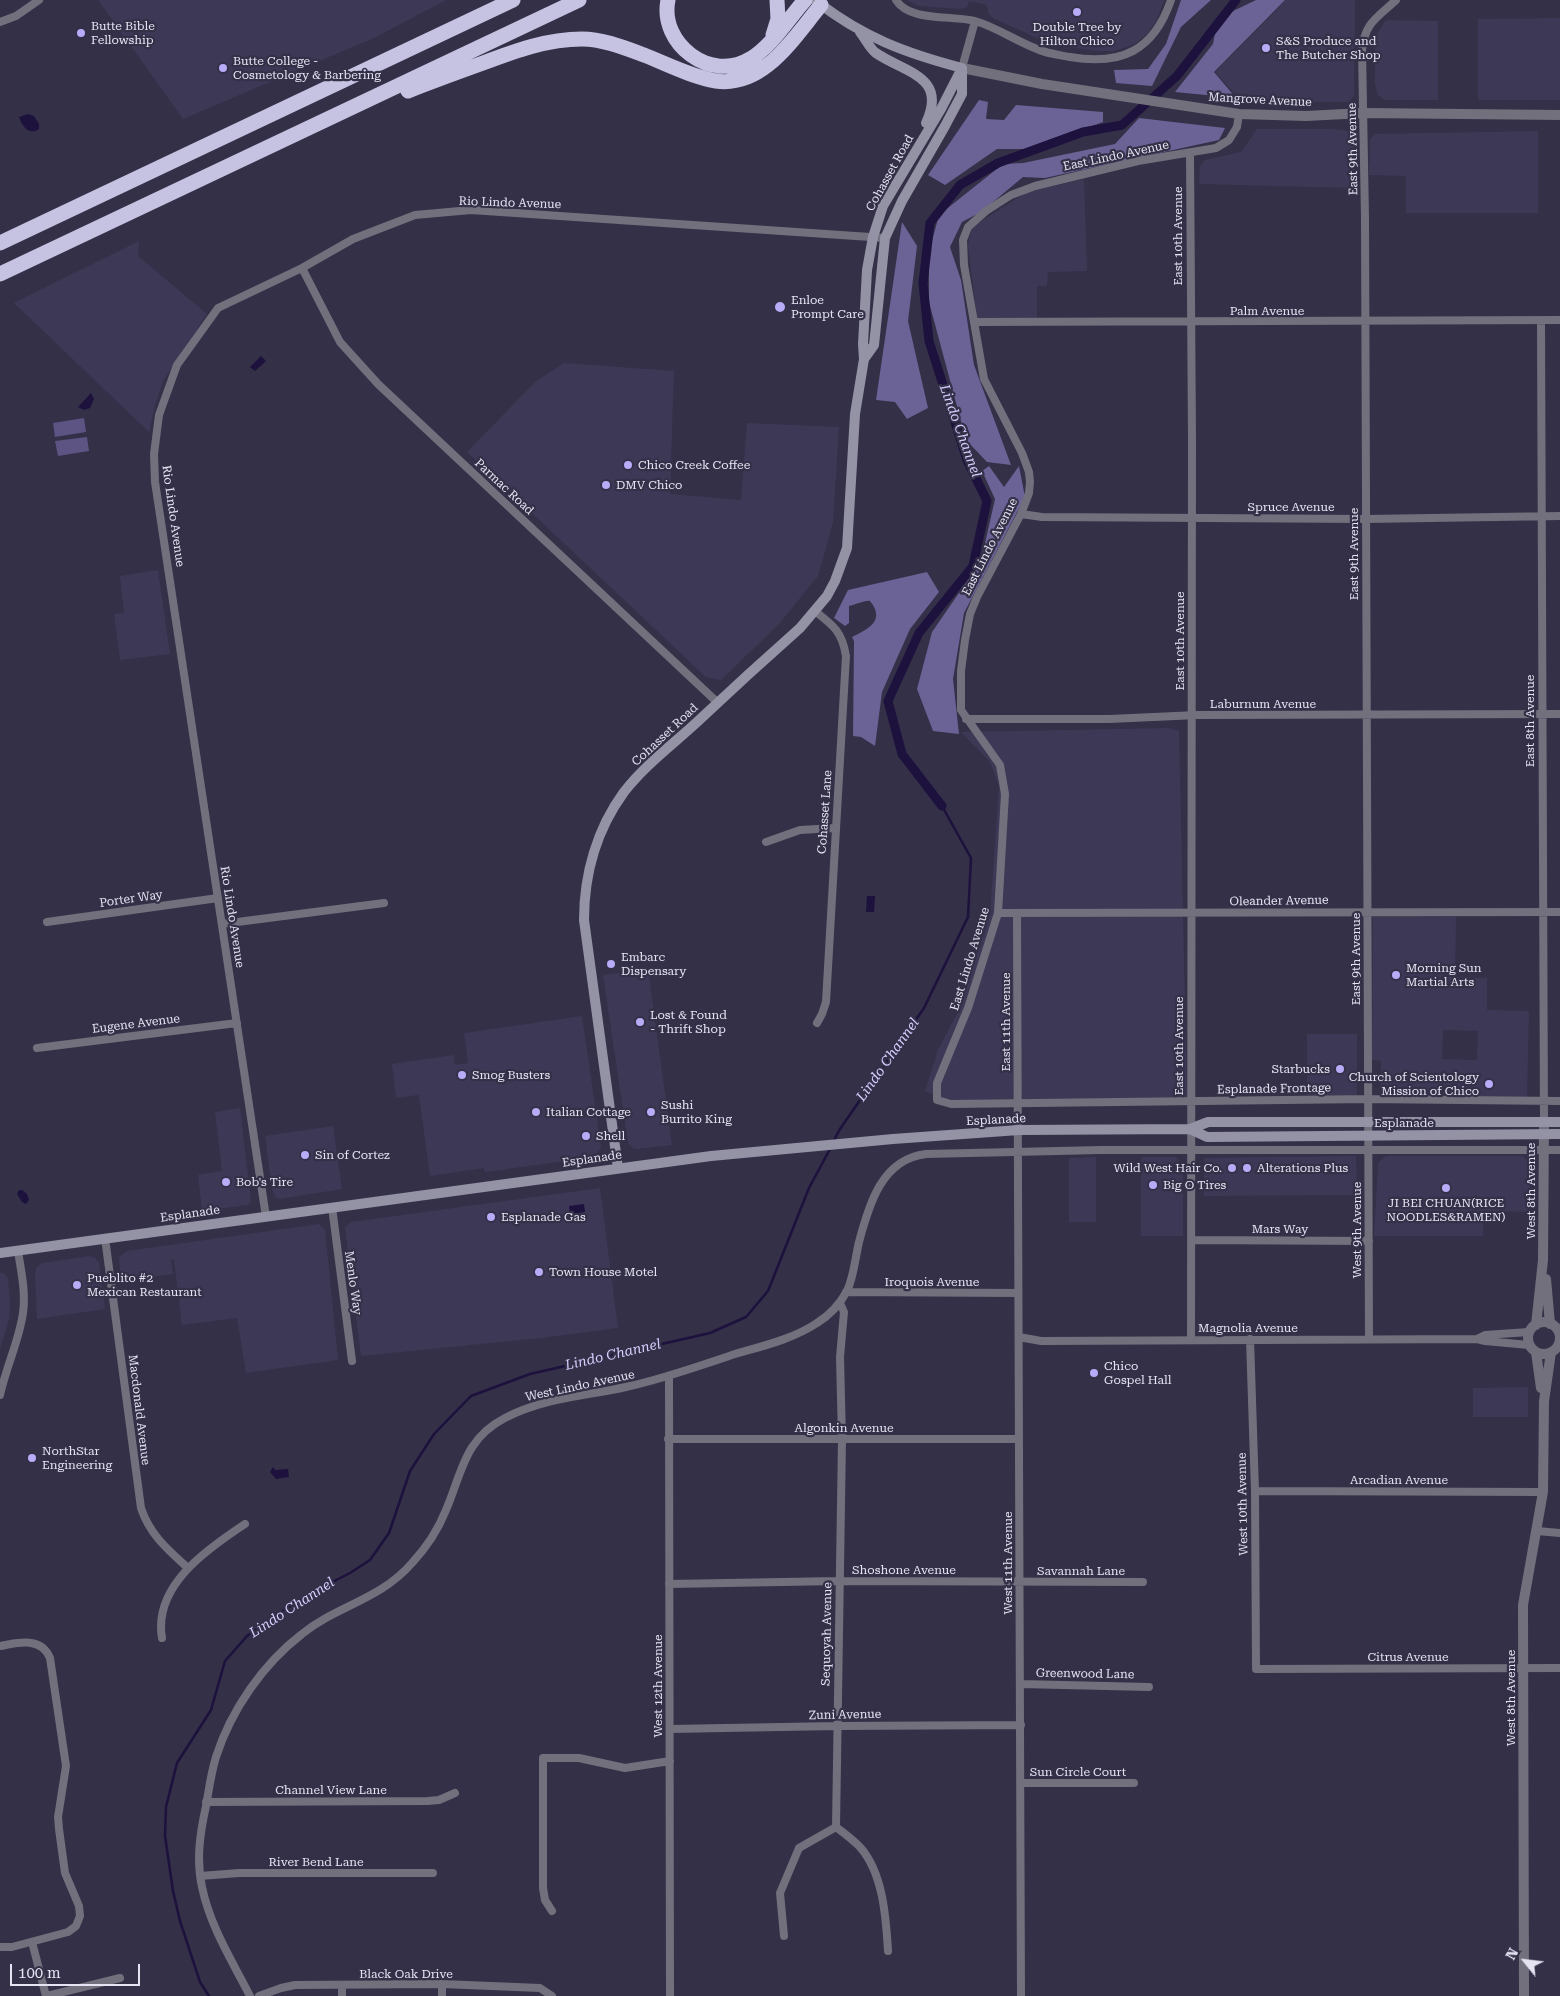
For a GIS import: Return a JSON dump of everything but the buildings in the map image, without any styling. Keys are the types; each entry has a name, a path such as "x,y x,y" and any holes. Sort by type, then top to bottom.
{"highway":[{"path":"0,243 513,0"},
{"path":"7,271 579,0"},
{"path":"668,0 667,13 672,32 680,46 691,56 707,64 724,67 740,64 751,59 772,38 804,0"},
{"path":"772,38 778,19 777,0"},
{"path":"380,94 396,95 546,42 583,39 605,42 628,49 715,81 732,82 751,76 768,66 785,49 818,2"}],"main road":[{"path":"818,2 860,31 914,55 962,68"},
{"path":"860,31 874,53 919,75 930,91 933,100 932,110 920,136 916,151"},
{"name":"Cohasset Road","path":"618,1168 584,920 584,903 589,868 601,832 625,791 641,773 816,612 835,581 847,548 855,414 864,359 863,344 867,270 873,237 883,206 962,68"},
{"name":"Cohasset Road","path":"864,359 874,345 886,238 902,201 962,94 962,68"},
{"name":"Esplanade","path":"0,1253 706,1156 893,1139 1019,1130 1190,1129 1208,1122 1560,1122"},
{"name":"Esplanade","path":"1190,1129 1207,1137 1560,1134"}],"street":[{"path":"0,22 16,16 39,0"},
{"path":"896,0 912,12 975,21 1048,53 1107,60 1130,53 1149,40 1163,21 1171,0"},
{"name":"East 9th Avenue","path":"1367,1121 1366,322 1362,50 1365,31 1375,17 1396,0"},
{"path":"962,68 975,21"},
{"name":"Mangrove Avenue","path":"962,68 1042,84 1239,114 1306,116 1364,113 1560,114"},
{"name":"East Lindo Avenue","path":"937,1083 968,1008 998,913 1005,794 1000,765 966,720 961,710 961,671 970,614 1021,514 1029,493 1029,472 1022,453 984,380 964,265 962,240 968,227 986,211 1011,195 1035,186 1138,161 1216,148 1229,140 1236,127 1239,114"},
{"name":"East 10th Avenue","path":"1190,152 1192,439 1190,1129"},
{"name":"Rio Lindo Avenue","path":"266,1217 158,501 154,463 155,433 159,415 177,365 218,308 302,268 353,239 416,215 466,211 886,238"},
{"name":"Parmac Road","path":"302,268 340,342 378,384 718,702"},
{"name":"Palm Avenue","path":"975,322 1092,321 1190,323 1560,320"},
{"name":"East 8th Avenue","path":"1541,321 1544,1122"},
{"name":"Spruce Avenue","path":"1021,514 1042,517 1366,519 1560,516"},
{"name":"Cohasset Lane","path":"816,612 840,634 846,656 826,1002 817,1023"},
{"name":"Laburnum Avenue","path":"966,720 1366,714 1560,714"},
{"path":"766,842 800,830 835,828"},
{"name":"Porter Way","path":"47,922 218,898"},
{"path":"222,924 384,903"},
{"name":"Oleander Avenue","path":"998,913 1560,912"},
{"name":"East 11th Avenue","path":"1017,913 1019,1130"},
{"name":"Eugene Avenue","path":"37,1048 237,1023"},
{"name":"Esplanade Frontage","path":"937,1083 937,1100 951,1104 1368,1099 1560,1101"},
{"name":"West 9th Avenue","path":"1367,1121 1369,1339"},
{"name":"West 8th Avenue","path":"1533,1328 1543,1260 1544,1122"},
{"path":"1190,1129 1191,1340"},
{"name":"West 11th Avenue","path":"1019,1130 1021,1996"},
{"path":"1018,1152 1093,1150 1560,1150"},
{"name":"West Lindo Avenue","path":"250,1996 211,1918 200,1876 199,1844 213,1768 222,1741 239,1707 280,1652 304,1632 326,1618 380,1592 393,1583 411,1565 440,1525 464,1459 483,1433 502,1419 529,1407 624,1388 669,1376 796,1334 822,1321 840,1302 846,1292 862,1232 875,1197 884,1179 898,1163 912,1156 926,1154 1018,1152"},
{"name":"Menlo Way","path":"332,1207 352,1361"},
{"name":"Macdonald Avenue","path":"105,1238 141,1508 148,1526 158,1541 188,1568"},
{"name":"Mars Way","path":"1191,1240 1368,1241"},
{"path":"0,1395 20,1331 24,1311 18,1251"},
{"name":"West 8th Avenue","path":"1543,1260 1556,1329"},
{"name":"Iroquois Avenue","path":"846,1292 1018,1293"},
{"name":"Sequoyah Avenue","path":"836,1827 842,1439 840,1356 844,1312 840,1302"},
{"path":"1540,1323 1556,1329 1559,1341 1556,1347 1541,1354 1533,1349 1528,1336 1533,1328 1540,1323"},
{"name":"Magnolia Avenue","path":"1477,1339 1485,1335 1533,1328"},
{"name":"Magnolia Avenue","path":"1019,1337 1041,1340 1477,1339 1533,1349"},
{"name":"West 10th Avenue","path":"1250,1340 1255,1491 1256,1669"},
{"name":"West 8th Avenue","path":"1524,1996 1524,1599 1543,1492 1544,1401 1556,1347"},
{"name":"West 8th Avenue","path":"1533,1349 1544,1401"},
{"name":"West 12th Avenue","path":"669,1376 670,1996"},
{"name":"Algonkin Avenue","path":"668,1439 1019,1439"},
{"name":"Arcadian Avenue","path":"1255,1491 1543,1492"},
{"path":"162,1638 160,1623 163,1609 175,1586 188,1568 215,1544 245,1524"},
{"path":"1537,1531 1560,1533"},
{"name":"Shoshone Avenue","path":"669,1584 840,1581 1019,1582"},
{"name":"Savannah Lane","path":"1019,1582 1143,1582"},
{"path":"0,1646 32,1643 41,1646 48,1653 66,1766 58,1823 65,1873 79,1906 80,1916 76,1926 68,1932 7,1948 0,1947"},
{"name":"Citrus Avenue","path":"1256,1669 1560,1668"},
{"name":"Greenwood Lane","path":"1020,1684 1149,1687"},
{"name":"Zuni Avenue","path":"670,1729 1020,1725"},
{"path":"552,1911 545,1900 543,1888 543,1758 579,1758 629,1768 670,1761"},
{"name":"Sun Circle Court","path":"1021,1783 1134,1783"},
{"name":"Channel View Lane","path":"206,1802 428,1801 439,1800 455,1793"},
{"path":"784,1936 780,1893 799,1848 836,1827 860,1847 876,1874 886,1911 888,1950"},
{"name":"River Bend Lane","path":"200,1876 239,1873 433,1873"},
{"path":"32,1942 47,1996 120,1978"},
{"path":"442,1984 442,1996"},
{"name":"Black Oak Drive","path":"259,1996 295,1985 442,1984 540,1988 552,1996"},
{"path":"342,1985 342,1996"}],"shaded area":[{"path":"98,0 446,0 376,37 183,119"},
{"path":"907,0 1164,0 1157,20 1147,34 1135,44 1114,51 1097,51 1052,45 993,18 988,13 987,5 969,1 967,7 962,9 919,6"},
{"path":"1181,0 1211,0 1181,27 1152,86 1116,83 1114,70 1148,69 1166,44"},
{"path":"1256,0 1285,0 1214,72 1236,98 1175,92 1213,44 1216,28 1231,12"},
{"path":"1286,0 1355,0 1354,96 1348,102 1307,102 1241,97 1232,91 1215,72"},
{"path":"1560,18 1560,100 1478,100 1478,19"},
{"path":"1386,20 1438,21 1438,100 1385,100 1378,95 1375,84 1375,46 1377,34"},
{"path":"979,100 988,102 986,119 1004,120 1016,105 1103,112 1103,122 1028,149 997,149 945,185 928,175"},
{"path":"28,114 34,116 39,124 39,129 29,131 24,127 19,117"},
{"path":"1139,118 1225,128 1219,140 1045,178 1023,177 981,212 962,222 950,247 961,280 974,365 1011,465 987,462 966,440 929,302 929,252 939,215 1003,164 1023,163 1115,144"},
{"path":"1257,129 1331,129 1352,133 1355,138 1356,188 1199,184 1200,166 1205,160 1241,152"},
{"path":"1538,131 1538,213 1406,213 1406,176 1369,175 1370,139 1375,134"},
{"path":"1084,179 1087,271 1048,272 1047,286 1037,286 1037,318 977,318 968,245 972,227 1027,192"},
{"path":"902,222 917,246 908,321 928,408 907,419 895,402 876,400"},
{"path":"139,241 138,256 207,314 163,381 149,432 14,303"},
{"path":"261,356 266,361 255,371 250,367"},
{"path":"564,363 674,371 670,494 741,500 747,423 839,427 833,523 818,576 779,624 721,680 706,677 467,452 535,382"},
{"path":"91,393 94,399 90,408 84,410 78,407"},
{"path":"84,418 86,432 55,437 53,423"},
{"path":"87,437 89,451 58,456 55,441"},
{"path":"989,466 1004,487 1019,466 1025,497 964,613 953,679 959,734 933,731 917,689 932,632 981,561 995,499 982,471"},
{"path":"158,570 170,654 120,660 114,614 124,613 120,576"},
{"path":"927,572 939,592 910,629 882,692 875,746 861,737 853,736 854,641 852,637 873,624 876,614 870,601 865,601 849,606 849,623 845,626 834,618 848,590"},
{"path":"1169,728 1179,731 1187,1097 963,1101 943,1099 925,1091 938,1050 959,1010 990,914 999,786 990,762 961,732"},
{"path":"867,896 875,896 874,912 866,912"},
{"path":"1373,917 1456,917 1455,977 1487,978 1487,1010 1529,1011 1527,1097 1476,1096 1476,1092 1432,1092 1432,1096 1381,1096 1381,1061 1372,1060","holes":["1443,1030 1478,1031 1477,1060 1442,1059"]},
{"path":"648,969 672,1145 637,1149 628,1143 603,975"},
{"path":"582,1016 601,1147 595,1157 485,1172 484,1168 430,1176 419,1095 396,1098 392,1064 454,1055 455,1065 468,1063 464,1033"},
{"path":"1307,1034 1357,1034 1357,1095 1307,1095"},
{"path":"240,1108 251,1201 248,1205 202,1211 198,1175 222,1171 215,1112"},
{"path":"333,1126 342,1189 280,1199 275,1197 272,1189 265,1136"},
{"path":"1356,1156 1357,1195 1204,1196 1204,1158"},
{"path":"1386,1156 1522,1156 1528,1161 1530,1167 1530,1212 1484,1211 1483,1236 1374,1236 1378,1163"},
{"path":"1096,1157 1096,1222 1069,1222 1069,1158"},
{"path":"1141,1157 1176,1157 1183,1166 1183,1236 1141,1236"},
{"path":"600,1188 618,1328 361,1356 345,1227 351,1222"},
{"path":"19,1190 27,1194 29,1200 26,1204 22,1202 17,1194"},
{"path":"584,1204 585,1212 570,1214 569,1206"},
{"path":"319,1224 325,1230 338,1360 246,1373 237,1318 182,1325 174,1259 171,1260 173,1274 121,1281 119,1257 127,1251"},
{"path":"89,1256 95,1258 99,1263 105,1309 37,1319 36,1268 42,1263"},
{"path":"0,1272 8,1278 10,1301 9,1319 0,1349"},
{"path":"1528,1387 1528,1417 1473,1417 1473,1388"},
{"path":"273,1467 275,1470 288,1469 289,1477 276,1479 270,1472"}],"waterway":[{"name":"Lindo Channel","path":"942,806 902,754 888,701 919,633 973,566 987,501 967,460 929,341 923,283 930,223 960,185 998,163 1083,132 1122,125 1177,76 1236,0"},
{"name":"Lindo Channel","path":"833,1142 840,1129 924,1008 968,917 971,858 942,806"},
{"name":"Lindo Channel","path":"209,1996 200,1982 180,1921 173,1891 165,1836 166,1807 177,1763 211,1710 225,1661 247,1636 269,1620 307,1595 350,1573 370,1560 389,1533 410,1471 434,1434 471,1396 530,1374 710,1333 746,1317 768,1291 809,1188 830,1149"}],"place":[{"name":"Double Tree by Hilton Chico","path":"1077,12"},
{"name":"Butte Bible Fellowship","path":"81,33"},
{"name":"S&S Produce and The Butcher Shop","path":"1266,48"},
{"name":"Butte College - Cosmetology & Barbering","path":"223,68"},
{"name":"Enloe Prompt Care","path":"780,307"},
{"name":"Chico Creek Coffee","path":"628,465"},
{"name":"DMV Chico","path":"606,485"},
{"name":"Embarc Dispensary","path":"611,964"},
{"name":"Morning Sun Martial Arts","path":"1396,975"},
{"name":"Lost & Found - Thrift Shop","path":"640,1022"},
{"name":"Starbucks","path":"1340,1069"},
{"name":"Smog Busters","path":"462,1075"},
{"name":"Church of Scientology Mission of Chico","path":"1489,1084"},
{"name":"Italian Cottage","path":"536,1112"},
{"name":"Sushi Burrito King","path":"651,1112"},
{"name":"Shell","path":"586,1136"},
{"name":"Sin of Cortez","path":"305,1155"},
{"name":"Wild West Hair Co.","path":"1232,1168"},
{"name":"Alterations Plus","path":"1247,1168"},
{"name":"Bob's Tire","path":"226,1182"},
{"name":"Big O Tires","path":"1153,1185"},
{"name":"JI BEI CHUAN(RICE NOODLES&RAMEN)","path":"1446,1188"},
{"name":"Esplanade Gas","path":"491,1217"},
{"name":"Town House Motel","path":"539,1272"},
{"name":"Pueblito #2 Mexican Restaurant","path":"77,1285"},
{"name":"Chico Gospel Hall","path":"1094,1373"},
{"name":"NorthStar Engineering","path":"32,1458"}]}
